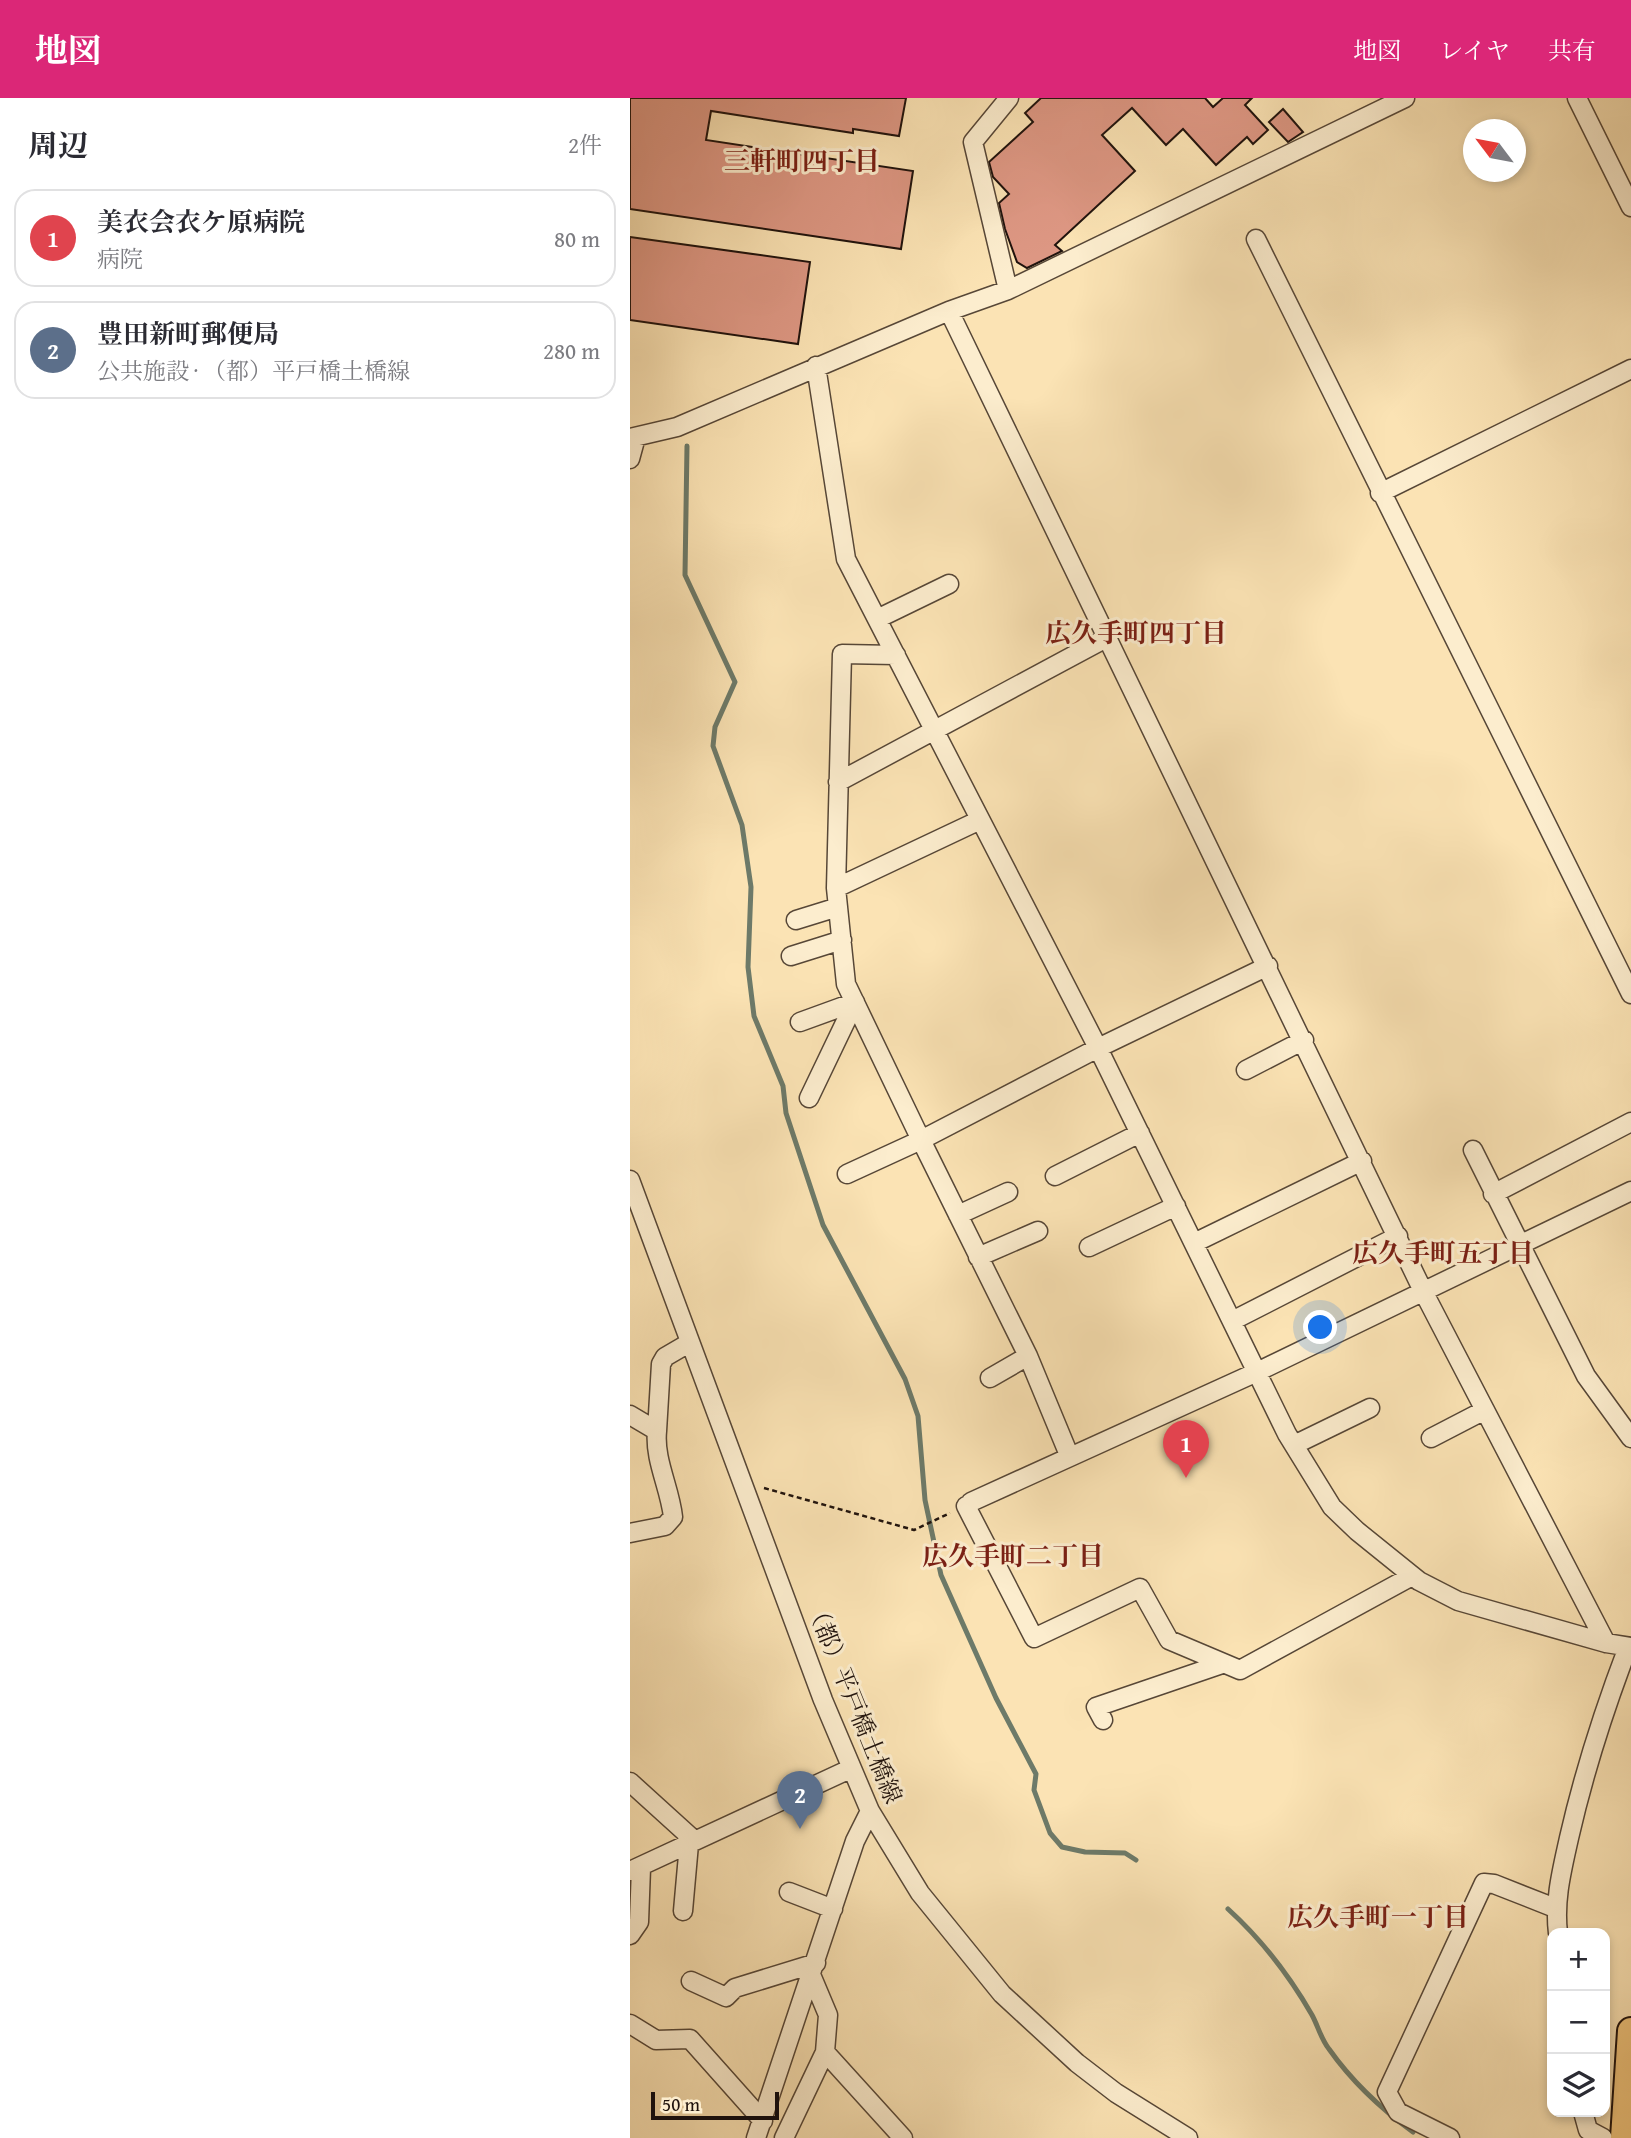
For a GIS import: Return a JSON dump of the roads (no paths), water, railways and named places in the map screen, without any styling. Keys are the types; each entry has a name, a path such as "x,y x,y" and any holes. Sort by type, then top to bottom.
{"highway":[{"path":"1624,2138 1631,2031"}],"street":[{"path":"1009,98 973,142 1009,290"},
{"path":"630,459 633,438 677,427 949,311 1009,290 1405,98"},
{"path":"1577,98 1631,207"},
{"path":"1256,239 1380,494 1631,994"},
{"path":"949,311 1304,1040 1423,1291 1606,1643"},
{"path":"816,366 846,558 1098,1048 1294,1445 1332,1507 1412,1576 1458,1601 1606,1643 1630,1647 1597,1726 1578,1798 1555,1909 1557,1928"},
{"path":"1380,494 1631,369"},
{"path":"877,619 949,584"},
{"path":"838,782 1108,637"},
{"path":"896,655 842,654 836,888 846,984 1028,1356 1069,1455"},
{"path":"836,888 981,820"},
{"path":"796,920 838,907"},
{"path":"791,956 842,940"},
{"path":"847,1174 921,1140 1098,1048 1268,966"},
{"path":"800,1022 855,1002"},
{"path":"809,1098 855,1002"},
{"path":"1246,1070 1304,1040"},
{"path":"1493,1194 1631,1122"},
{"path":"1055,1176 1140,1133"},
{"path":"1473,1150 1586,1377 1631,1438"},
{"path":"1194,1243 1362,1161"},
{"name":"（都）平戸橋土橋線","path":"630,1180 850,1769 870,1811 928,1903 1002,1994 1087,2071 1188,2138"},
{"path":"1412,1576 1240,1670 1169,1640 1140,1588 1034,1638 969,1504 1069,1455 1257,1372 1631,1191"},
{"path":"958,1215 1008,1192"},
{"path":"1089,1247 1176,1206"},
{"path":"978,1257 1038,1231"},
{"path":"1232,1321 1398,1236"},
{"path":"630,1533 665,1526 673,1517 663,1465 655,1450 661,1364 665,1357 689,1343"},
{"path":"990,1378 1028,1356"},
{"path":"1294,1445 1370,1408"},
{"path":"1431,1438 1485,1410"},
{"path":"630,1415 657,1431"},
{"path":"1103,1720 1096,1707 1222,1664"},
{"path":"630,1935 639,1922 636,1869 850,1769"},
{"path":"630,1782 692,1843"},
{"path":"756,2138 855,1841 870,1811"},
{"path":"683,1911 692,1843"},
{"path":"1450,2138 1398,2112 1387,2092 1441,1974 1484,1883 1494,1884 1555,1909"},
{"path":"789,1892 833,1909"},
{"path":"691,1981 726,1997 735,1988 814,1970"},
{"path":"784,2138 825,2052 828,2015 814,1970"},
{"path":"632,2030 656,2040 690,2039 763,2121"},
{"path":"825,2052 903,2138"},
{"path":"1584,2117 1588,2130 1604,2138"}],"waterway":[{"path":"687,446 685,575 735,682 715,727 713,746 742,825 751,887 748,967 754,1016 783,1086 786,1113 823,1225 905,1379 918,1416 925,1500 941,1575 996,1698 1036,1774 1034,1790 1050,1833 1062,1847 1085,1852 1125,1853 1136,1860"},
{"path":"1228,1909 1263,1945 1284,1972 1312,2015 1326,2045 1357,2084 1413,2132"}],"place":[{"name":"美衣会衣ケ原病院","path":"1186,1478"},
{"name":"豊田新町郵便局","path":"800,1829"}],"district":[{"name":"三軒町四丁目","path":"802,161"},
{"name":"広久手町四丁目","path":"1136,633"},
{"name":"広久手町五丁目","path":"1443,1253"},
{"name":"広久手町二丁目","path":"1013,1556"},
{"name":"広久手町一丁目","path":"1378,1917"}]}
